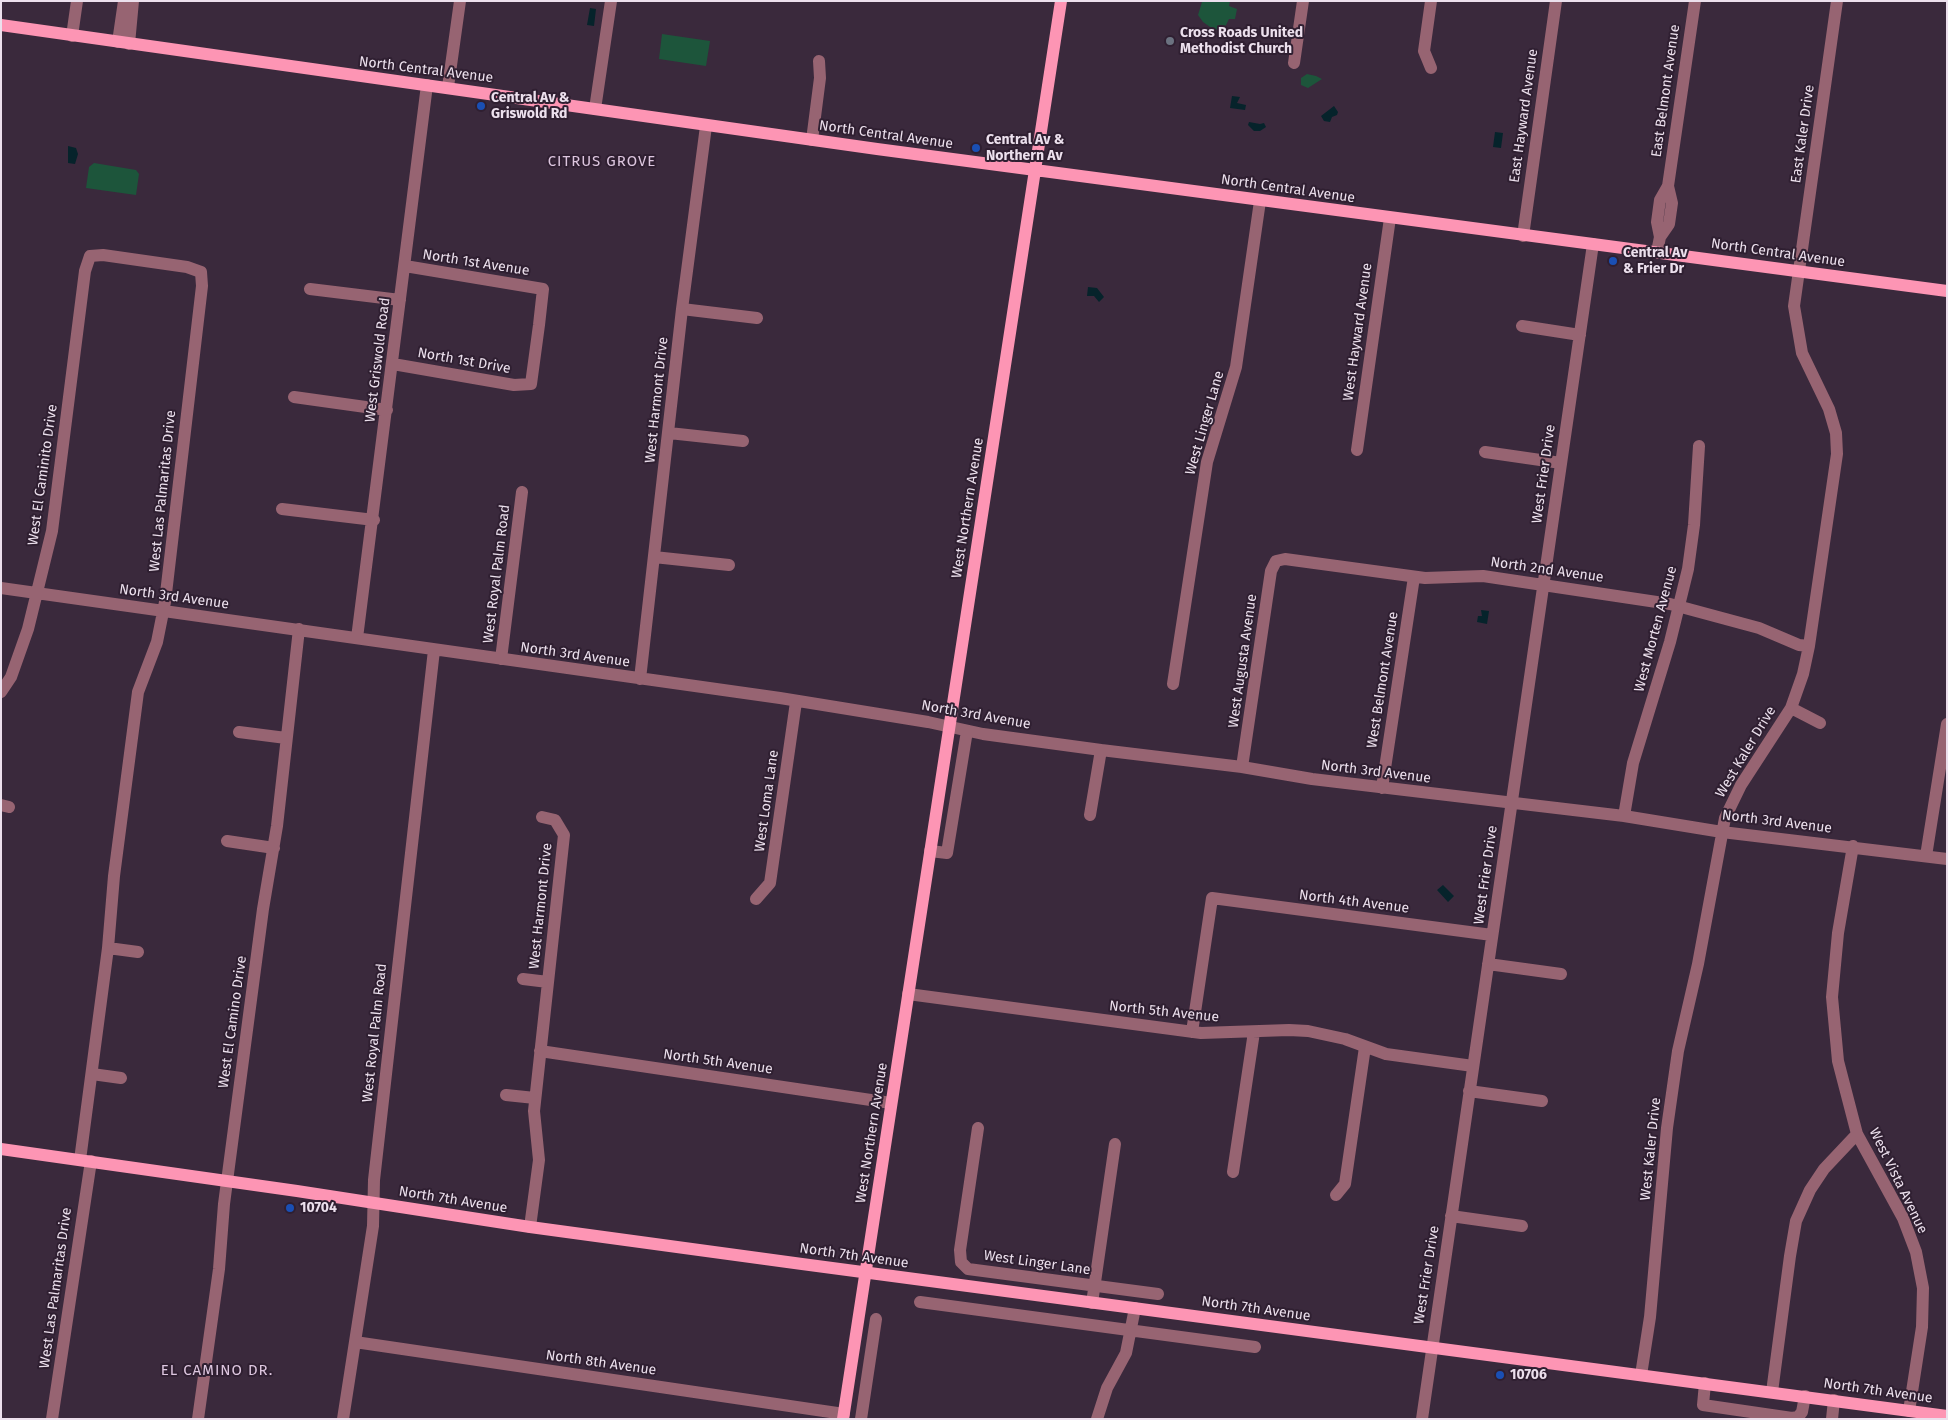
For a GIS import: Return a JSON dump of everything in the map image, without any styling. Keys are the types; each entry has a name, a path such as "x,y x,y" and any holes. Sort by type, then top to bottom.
{"main road":[{"name":"West Northern Avenue","path":"844,1417 1061,1"},
{"name":"North Central Avenue","path":"1,25 706,126 1947,291"},
{"name":"North 7th Avenue","path":"1,1149 530,1227 865,1273 1947,1416"}],"street":[{"path":"68,35 70,1"},
{"path":"68,35 77,1"},
{"path":"123,43 124,1"},
{"path":"123,43 133,1"},
{"path":"448,88 460,1"},
{"path":"596,109 611,1"},
{"path":"1294,63 1303,1"},
{"path":"1431,1 1424,51 1431,68"},
{"name":"East Hayward Avenue","path":"1523,236 1556,1"},
{"name":"East Belmont Avenue","path":"1657,252 1660,237 1657,222 1660,200 1668,186 1695,1"},
{"name":"East Kaler Drive","path":"1798,271 1837,1"},
{"path":"812,140 820,78 819,61"},
{"name":"West Griswold Road","path":"358,638 427,85"},
{"name":"West Harmont Drive","path":"640,679 682,309 706,126"},
{"name":"West Linger Lane","path":"1173,684 1207,462 1235,373 1260,201"},
{"name":"West Hayward Avenue","path":"1356,450 1390,218"},
{"name":"West Frier Drive","path":"1422,1419 1593,244"},
{"name":"West Las Palmaritas Drive","path":"52,1419 85,1160 92,1074 108,948 114,876 138,692 157,642 164,611 202,286 201,272 187,267 103,255 90,256"},
{"name":"West El Caminito Drive","path":"1,692 12,676 23,645 52,531 85,271 90,256"},
{"name":"North 1st Avenue","path":"404,266 543,289 531,384"},
{"name":"West Kaler Drive","path":"1641,1375 1650,1317 1667,1128 1677,1061 1698,964 1725,818 1741,785 1791,708 1804,674 1809,646 1836,447 1834,422 1802,353 1795,322 1794,306 1798,271"},
{"path":"310,289 400,300"},
{"path":"682,309 756,318"},
{"path":"1522,326 1580,335"},
{"name":"North 1st Drive","path":"393,364 514,385 531,384"},
{"path":"294,397 387,410"},
{"path":"669,433 743,441"},
{"name":"West Morten Avenue","path":"1624,816 1633,762 1680,606 1694,525 1699,446"},
{"path":"1485,452 1561,463"},
{"name":"West Royal Palm Road","path":"502,659 522,492"},
{"path":"282,509 374,520"},
{"path":"654,557 729,565"},
{"name":"North 2nd Avenue","path":"1276,561 1285,559 1414,577 1483,576 1543,584 1680,606 1759,628 1800,645 1809,646"},
{"name":"West Augusta Avenue","path":"1242,767 1271,571 1276,561"},
{"name":"West Belmont Avenue","path":"1382,788 1414,577"},
{"name":"North 3rd Avenue","path":"1,588 640,679 1101,750 1242,767 1284,776 1624,816 1722,832 1853,846 1947,859"},
{"name":"West El Camino Drive","path":"198,1419 219,1269 227,1181 263,909 274,848 298,629"},
{"name":"West Royal Palm Road","path":"343,1419 373,1226 374,1180 434,650"},
{"name":"West Loma Lane","path":"756,899 770,883 796,702"},
{"path":"1791,708 1820,723"},
{"path":"1926,856 1947,724"},
{"path":"930,851 947,853 967,730"},
{"path":"239,732 286,738"},
{"path":"1090,815 1101,750"},
{"name":"West Harmont Drive","path":"530,1227 539,1160 534,1132 535,1098 564,835 556,820 542,817"},
{"path":"228,841 274,848"},
{"name":"West Vista Avenue","path":"1853,846 1838,933 1832,997 1838,1061 1857,1134 1903,1218 1916,1252 1921,1279 1922,1327 1909,1411"},
{"name":"North 4th Avenue","path":"1192,1032 1212,898 1492,935"},
{"path":"108,948 138,952"},
{"path":"1488,964 1561,974"},
{"name":"West Harmont Drive","path":"523,979 548,982"},
{"name":"North 5th Avenue","path":"908,994 1192,1032 1216,1034 1289,1030 1308,1031 1345,1039 1365,1047 1398,1056 1473,1066"},
{"path":"1233,1172 1254,1032"},
{"path":"1336,1195 1345,1184 1365,1047"},
{"name":"North 5th Avenue","path":"540,1051 892,1103"},
{"path":"92,1074 120,1078"},
{"path":"1469,1091 1542,1101"},
{"path":"506,1095 535,1098"},
{"name":"West Linger Lane","path":"978,1128 960,1250 961,1262 968,1269 1158,1294"},
{"path":"1772,1392 1796,1221 1810,1190 1824,1169 1857,1134"},
{"path":"1092,1303 1115,1144"},
{"path":"1451,1216 1522,1226"},
{"path":"920,1302 1254,1347"},
{"path":"1097,1419 1107,1388 1126,1353 1135,1308"},
{"path":"861,1419 876,1319"},
{"name":"North 8th Avenue","path":"355,1342 844,1417"},
{"name":"North 7th Avenue","path":"1705,1383 1703,1406 1792,1418 1798,1417 1802,1412 1805,1396"},
{"path":"1832,1419 1834,1400"}],"green space":[{"path":"1198,1 1230,1 1229,6 1237,9 1235,19 1229,19 1223,31 1213,29 1203,22 1198,15 1202,2"},
{"path":"662,34 710,41 706,66 659,59"},
{"path":"1307,74 1322,79 1308,88 1301,85 1301,78"},
{"path":"94,163 136,170 139,174 136,195 86,188 89,167"}],"water":[{"path":"590,8 596,9 594,26 587,25"},
{"path":"1232,96 1240,97 1237,103 1246,105 1245,110 1230,108"},
{"path":"1334,106 1338,112 1337,115 1332,117 1330,122 1324,121 1321,116"},
{"path":"1249,122 1264,123 1266,127 1260,131 1254,131 1248,125"},
{"path":"1495,132 1503,133 1501,148 1493,147"},
{"path":"68,146 76,148 78,154 75,164 68,163"},
{"path":"1088,287 1097,288 1104,297 1099,302 1094,296 1087,296"},
{"path":"1481,610 1489,611 1487,624 1477,622 1478,616 1482,616"},
{"path":"1443,885 1454,896 1448,902 1437,890"}],"place":[{"name":"Cross Roads United Methodist Church","path":"1170,41"},
{"name":"Central Av & Griswold Rd","path":"481,106"},
{"name":"Central Av & Northern Av","path":"976,148"},
{"name":"Central Av & Frier Dr","path":"1613,261"},
{"name":"10704","path":"290,1208"},
{"name":"10706","path":"1500,1375"}],"district":[{"name":"CITRUS GROVE","path":"602,162"},
{"name":"EL CAMINO DR.","path":"217,1371"}]}
